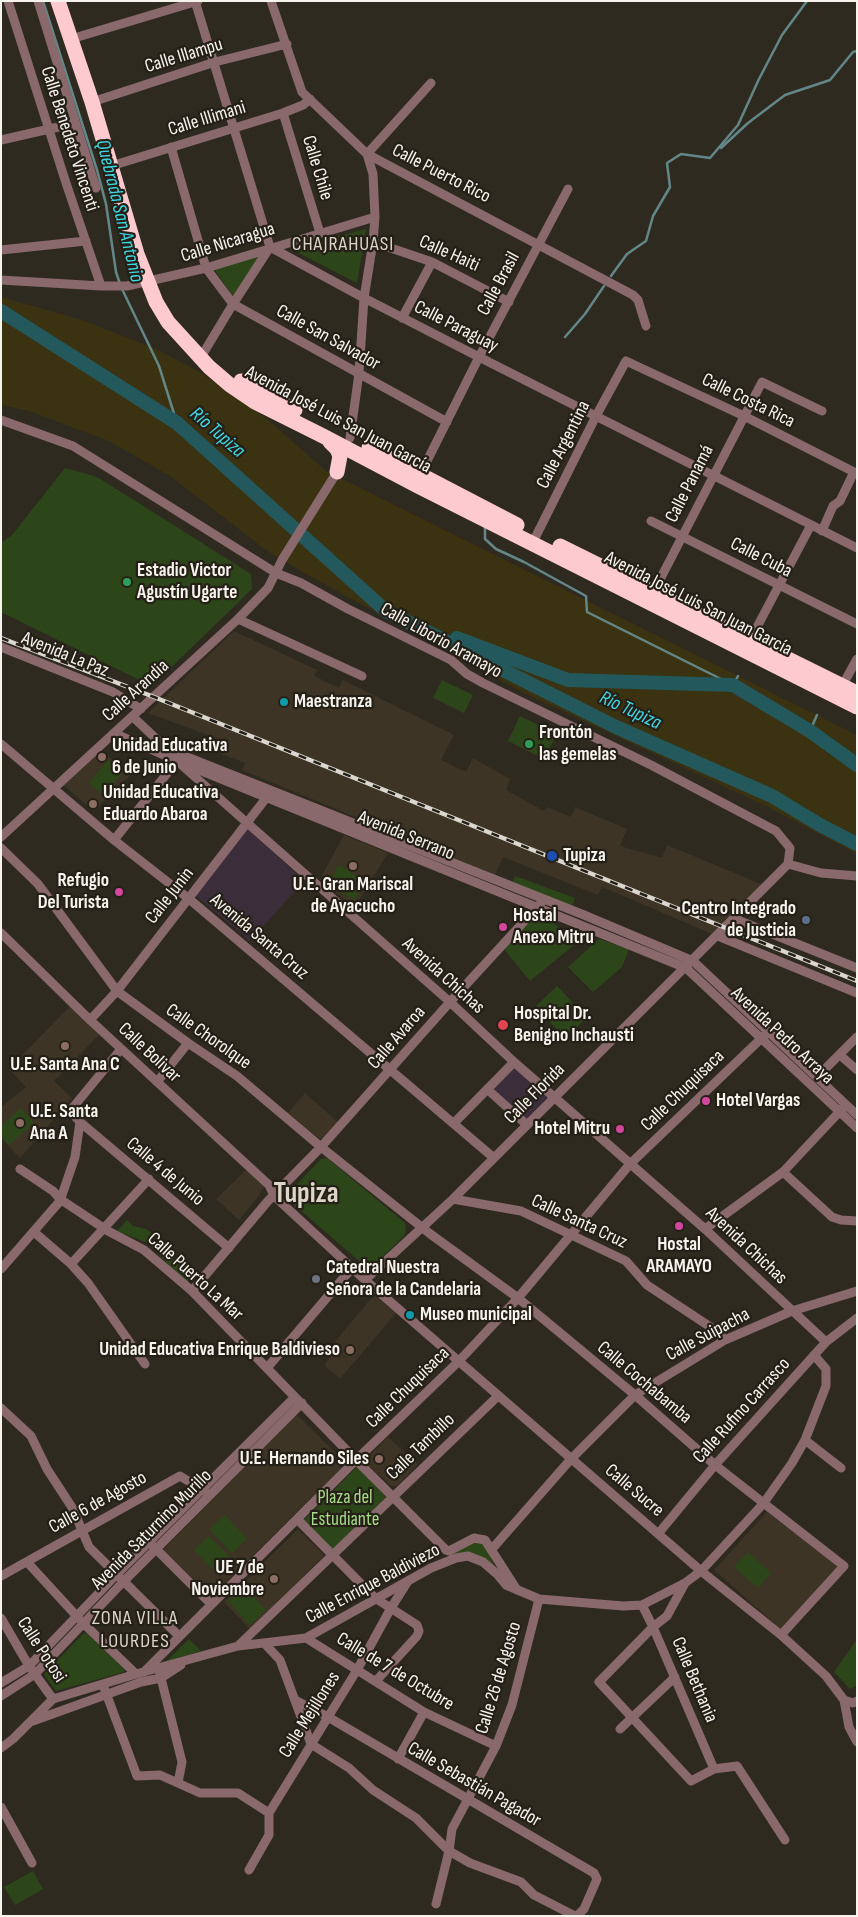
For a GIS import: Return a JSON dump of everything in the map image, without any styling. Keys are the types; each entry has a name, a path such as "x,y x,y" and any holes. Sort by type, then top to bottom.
{"highway":[{"path":"58,1 92,102 137,254 148,282"},
{"name":"Avenida José Luis San Juan García","path":"148,282 204,352 224,370 248,386 420,475 535,539"},
{"name":"Avenida José Luis San Juan García","path":"148,282 160,310 168,322 209,367 230,385 255,402 371,461 535,539 747,645 839,692 857,707"},
{"path":"323,436 337,449 340,456 337,472"},
{"path":"337,472 350,461 359,459 371,461"},
{"name":"Avenida José Luis San Juan García","path":"839,692 857,693"}],"street":[{"name":"Calle Benedeto Vincenti","path":"8,1 101,286"},
{"path":"38,1 96,188"},
{"name":"Calle Puerto Rico","path":"272,1 302,92 367,154 633,295 638,300 646,326"},
{"path":"71,39 196,2 270,247 204,352"},
{"name":"Calle Illampu","path":"92,102 215,62 287,44"},
{"path":"350,438 359,373 364,298 375,217 373,174 367,154 431,83"},
{"name":"Calle Illimani","path":"111,166 283,112 310,99"},
{"name":"Calle Chile","path":"283,112 320,233"},
{"path":"1,140 76,124"},
{"path":"171,147 206,268"},
{"name":"Calle Brasil","path":"420,475 479,357 568,189"},
{"name":"Calle Nicaragua","path":"1,280 127,286 206,268 270,247 375,217"},
{"path":"1,250 86,241"},
{"name":"Calle Haiti","path":"373,242 432,262 509,302"},
{"name":"Calle Paraguay","path":"270,247 402,318 857,548"},
{"path":"402,318 432,262"},
{"name":"Calle San Salvador","path":"206,268 233,304 447,422"},
{"name":"Calle Argentina","path":"535,539 596,416 626,362"},
{"name":"Calle Costa Rica","path":"626,362 744,416 854,472 840,501 833,506 822,530"},
{"name":"Calle Panamá","path":"651,597 762,382 822,411"},
{"name":"Calle Liborio Aramayo","path":"1,420 73,446 276,572 451,660 467,674 483,683 650,765 776,831 790,848 788,864"},
{"name":"Calle Arandia","path":"1,838 238,619 268,588 282,560 337,472"},
{"name":"Calle Cuba","path":"651,521 857,624"},
{"path":"747,645 811,525"},
{"path":"238,619 362,676"},
{"name":"Avenida La Paz","path":"1,647 113,692 141,709"},
{"path":"839,692 857,659"},
{"name":"Avenida Serrano","path":"133,717 179,758"},
{"name":"Avenida Serrano","path":"114,733 269,793 541,903 686,968"},
{"name":"Avenida Santa Cruz","path":"1,744 114,840 188,898 494,1158"},
{"path":"114,840 179,758"},
{"name":"Avenida Chichas","path":"179,758 247,823 450,1002 514,1062 705,1229 826,1342"},
{"name":"Calle Junin","path":"90,1020 117,991 269,793"},
{"name":"Calle Chorolque","path":"1,848 38,884 117,991 237,1076 321,1147 422,1227"},
{"path":"788,864 821,873 857,876"},
{"name":"Calle Florida","path":"365,1280 494,1158 788,864"},
{"name":"Avenida Serrano","path":"541,903 584,915 693,961"},
{"name":"Calle Avaroa","path":"192,1291 268,1201 321,1147 541,903"},
{"path":"735,919 857,968"},
{"name":"Calle Bolivar","path":"1,933 90,1020 269,1185 274,1196 352,1268"},
{"path":"718,936 857,993"},
{"name":"Avenida Pedro Arraya","path":"693,961 765,1035 842,1108 857,1115"},
{"name":"Avenida Pedro Arraya","path":"686,968 817,1077 857,1128"},
{"name":"Calle Chuquisaca","path":"139,1673 458,1362 518,1298 630,1164 765,1035"},
{"path":"817,1077 857,1037"},
{"path":"157,1082 188,1043"},
{"path":"1,1269 60,1200 75,1157 80,1122 70,1111 121,1049"},
{"path":"840,1055 857,1070"},
{"path":"454,1124 514,1062"},
{"path":"488,1089 527,1125"},
{"path":"705,1229 782,1172 842,1108"},
{"name":"Calle 4 de Junio","path":"80,1122 229,1248"},
{"name":"Calle Puerto La Mar","path":"20,1170 53,1191 60,1200 144,1250 192,1291 446,1550 449,1551 474,1538 485,1540 492,1549"},
{"path":"782,1172 832,1217 841,1220 857,1221"},
{"path":"71,1264 148,1179"},
{"name":"Calle Santa Cruz","path":"452,1198 521,1211 626,1261 648,1284 715,1330 725,1340"},
{"name":"Calle Cochabamba","path":"422,1227 518,1298 763,1504 844,1566 782,1635"},
{"path":"34,1232 71,1264 88,1283 145,1364"},
{"path":"267,1368 352,1268"},
{"name":"Calle Sucre","path":"352,1268 701,1571 782,1635 826,1676 844,1700 849,1727 857,1742"},
{"name":"Calle Suipacha","path":"492,1549 571,1459 635,1395 725,1340 792,1311 857,1291"},
{"name":"Calle Rufino Carrasco","path":"658,1534 716,1464 814,1355 826,1342 857,1318"},
{"name":"Calle Enrique Baldiviezo","path":"1,1748 13,1739 53,1700 139,1673 238,1646 306,1638 408,1580 456,1558 468,1556 483,1562 506,1585 538,1599 623,1606 642,1605 685,1583 701,1571 763,1504 792,1464 805,1440 826,1386 826,1369 814,1355"},
{"name":"Calle Tambillo","path":"238,1646 498,1396"},
{"name":"Avenida Saturnino Murillo","path":"1,1696 35,1674 116,1575 152,1546 298,1400"},
{"path":"1,1408 31,1436 47,1470 73,1509 89,1547 179,1636"},
{"path":"805,1440 841,1468"},
{"name":"Calle 6 de Agosto","path":"1,1576 180,1476 207,1492"},
{"path":"298,1520 375,1598 417,1625 419,1631 417,1636 376,1681"},
{"path":"152,1546 211,1604"},
{"name":"Avenida Saturnino Murillo","path":"1,1683 30,1666 123,1582 152,1546"},
{"path":"492,1549 498,1563 517,1590"},
{"path":"27,1562 80,1619 139,1673"},
{"name":"Calle Mejillones","path":"249,1870 269,1835 269,1813 357,1670 408,1580"},
{"path":"685,1583 667,1616 599,1682 691,1780 714,1769 737,1766 785,1840"},
{"name":"Calle 26 de Agosto","path":"436,1904 449,1851 452,1829 496,1746 512,1705 538,1599"},
{"name":"Calle Bethania","path":"642,1605 654,1627 714,1769"},
{"name":"Calle Potosi","path":"1,1618 53,1700"},
{"name":"Calle de 7 de Octubre","path":"306,1638 424,1712 496,1746"},
{"path":"264,1643 280,1660 311,1744 349,1768 373,1790 416,1818 449,1851 470,1863 521,1882 534,1895 576,1916"},
{"path":"30,1722 141,1682 161,1678 188,1660"},
{"path":"158,1668 182,1762 178,1783"},
{"path":"620,1729 675,1677"},
{"path":"103,1684 137,1776 160,1775 200,1792 238,1793 269,1813"},
{"name":"Calle Sebastián Pagador","path":"295,1700 328,1717 594,1873 597,1879 584,1909 576,1916"},
{"path":"844,1700 853,1703 857,1701"},
{"path":"398,1759 424,1712"},
{"path":"1,1807 32,1863"}],"shaded area":[{"path":"234,631 317,670 314,676 339,688 343,680 454,735 441,760 466,772 473,758 510,779 506,790 544,811 547,807 571,817 575,807 627,829 620,846 662,858 667,845 763,885 712,934 602,887 598,895 503,857 495,875 242,770 245,763 214,751 219,739 148,713"},
{"path":"100,749 130,775 94,811 62,784"},
{"path":"247,828 304,881 250,941 195,895"},
{"name":"U.E. Gran Mariscal de Ayacucho","path":"344,835 388,853 354,908 320,879"},
{"path":"70,1006 99,1035 54,1081 72,1098 20,1158 1,1138 1,1107 26,1087 9,1069"},
{"path":"514,1066 548,1096 524,1122 491,1091"},
{"path":"305,1093 339,1123 324,1138 320,1139 288,1113"},
{"path":"247,1169 265,1184 259,1195 239,1220 216,1199"},
{"path":"374,1295 396,1313 340,1379 324,1365 339,1347 334,1343"},
{"path":"296,1414 341,1458 340,1469 211,1597 163,1550"},
{"path":"388,1437 418,1464 397,1486 391,1486 368,1465 367,1458"},
{"path":"767,1512 838,1567 781,1629 714,1570"},
{"name":"UE 7 de Noviembre","path":"298,1529 324,1555 250,1629 224,1602"}],"green space":[{"path":"366,229 357,283 291,249"},
{"path":"263,253 233,296 214,269"},
{"name":"Estadio Victor Agustín Ugarte","path":"65,468 102,480 251,574 252,589 152,686 1,612 1,543 12,535"},
{"path":"442,680 473,695 464,713 433,698"},
{"path":"520,716 557,734 544,759 508,741"},
{"path":"108,760 123,773 103,795 89,783"},
{"path":"339,865 366,882 354,900 328,884"},
{"path":"515,876 575,898 572,906 512,884"},
{"path":"535,913 542,915 564,931 585,936 530,981 504,949"},
{"path":"599,939 629,949 622,967 593,992 568,967"},
{"path":"557,986 587,1018 564,1038 536,1006"},
{"path":"21,1108 34,1123 9,1145 1,1136 1,1126"},
{"path":"324,1158 327,1158 405,1223 405,1235 374,1265 365,1266 291,1202 289,1198 289,1193"},
{"path":"127,1220 133,1226 146,1229 165,1243 177,1260 193,1277 185,1282 148,1243 117,1231"},
{"name":"Plaza del Estudiante","path":"357,1467 386,1497 333,1550 304,1520"},
{"path":"225,1515 247,1539 232,1553 209,1529"},
{"path":"209,1536 232,1559 217,1574 194,1550"},
{"path":"480,1542 489,1551 494,1565 509,1581 481,1558 445,1559 472,1543"},
{"path":"748,1552 771,1573 758,1588 734,1567"},
{"path":"243,1587 266,1610 250,1625 228,1601"},
{"path":"84,1633 124,1669 124,1672 56,1691 45,1676 45,1673"},
{"path":"189,1639 201,1651 167,1661"},
{"path":"857,1639 857,1685 850,1689 834,1672"},
{"path":"33,1871 43,1889 15,1905 4,1887"}],"sand":[{"path":"1,297 82,320 156,349 200,372 268,420 326,471 857,735 857,854 766,806 524,693 306,574 266,550 170,476 109,441 29,411 1,405"}],"waterway":[{"name":"Quebrada San Antonio","path":"43,1 97,170 106,204 116,272 120,284"},
{"path":"611,276 627,254 646,241 653,216 670,187 667,163 681,154 710,158 738,125 782,35 807,1"},
{"path":"721,148 748,123 785,95 830,80 853,52 857,51"},
{"path":"565,337 585,314 604,286"},
{"name":"Quebrada San Antonio","path":"122,289 159,366 177,423"},
{"name":"Río Tupiza","path":"1,311 177,423 386,611 616,727 772,796 820,825 857,844"},
{"path":"485,527 485,539 496,549 586,596 587,612 733,685 738,676"},
{"name":"Río Tupiza","path":"457,638 568,680 733,685 810,731 857,765"},
{"path":"810,731 817,715"}],"railway":[{"path":"1,638 154,697 857,981"}],"place":[{"name":"Estadio Victor Agustín Ugarte","path":"127,582"},
{"name":"Maestranza","path":"284,702"},
{"name":"Frontón las gemelas","path":"529,744"},
{"name":"Unidad Educativa 6 de Junio","path":"102,757"},
{"name":"Unidad Educativa Eduardo Abaroa","path":"93,804"},
{"name":"Tupiza","path":"552,856"},
{"name":"U.E. Gran Mariscal de Ayacucho","path":"353,866"},
{"name":"Refugio Del Turista","path":"119,892"},
{"name":"Centro Integrado de Justicia","path":"806,920"},
{"name":"Hostal Anexo Mitru","path":"503,927"},
{"name":"Hospital Dr. Benigno Inchausti","path":"503,1025"},
{"name":"U.E. Santa Ana C","path":"65,1046"},
{"name":"Hotel Vargas","path":"706,1101"},
{"name":"U.E. Santa Ana A","path":"20,1123"},
{"name":"Hotel Mitru","path":"620,1129"},
{"name":"Hostal ARAMAYO","path":"679,1226"},
{"name":"Catedral Nuestra Señora de la Candelaria","path":"316,1279"},
{"name":"Museo municipal","path":"410,1315"},
{"name":"Unidad Educativa Enrique Baldivieso","path":"350,1350"},
{"name":"U.E. Hernando Siles","path":"379,1459"},
{"name":"UE 7 de Noviembre","path":"274,1579"}],"district":[{"name":"CHAJRAHUASI","path":"343,245"},
{"name":"Tupiza","path":"306,1195"},
{"name":"ZONA VILLA LOURDES","path":"135,1630"}]}
